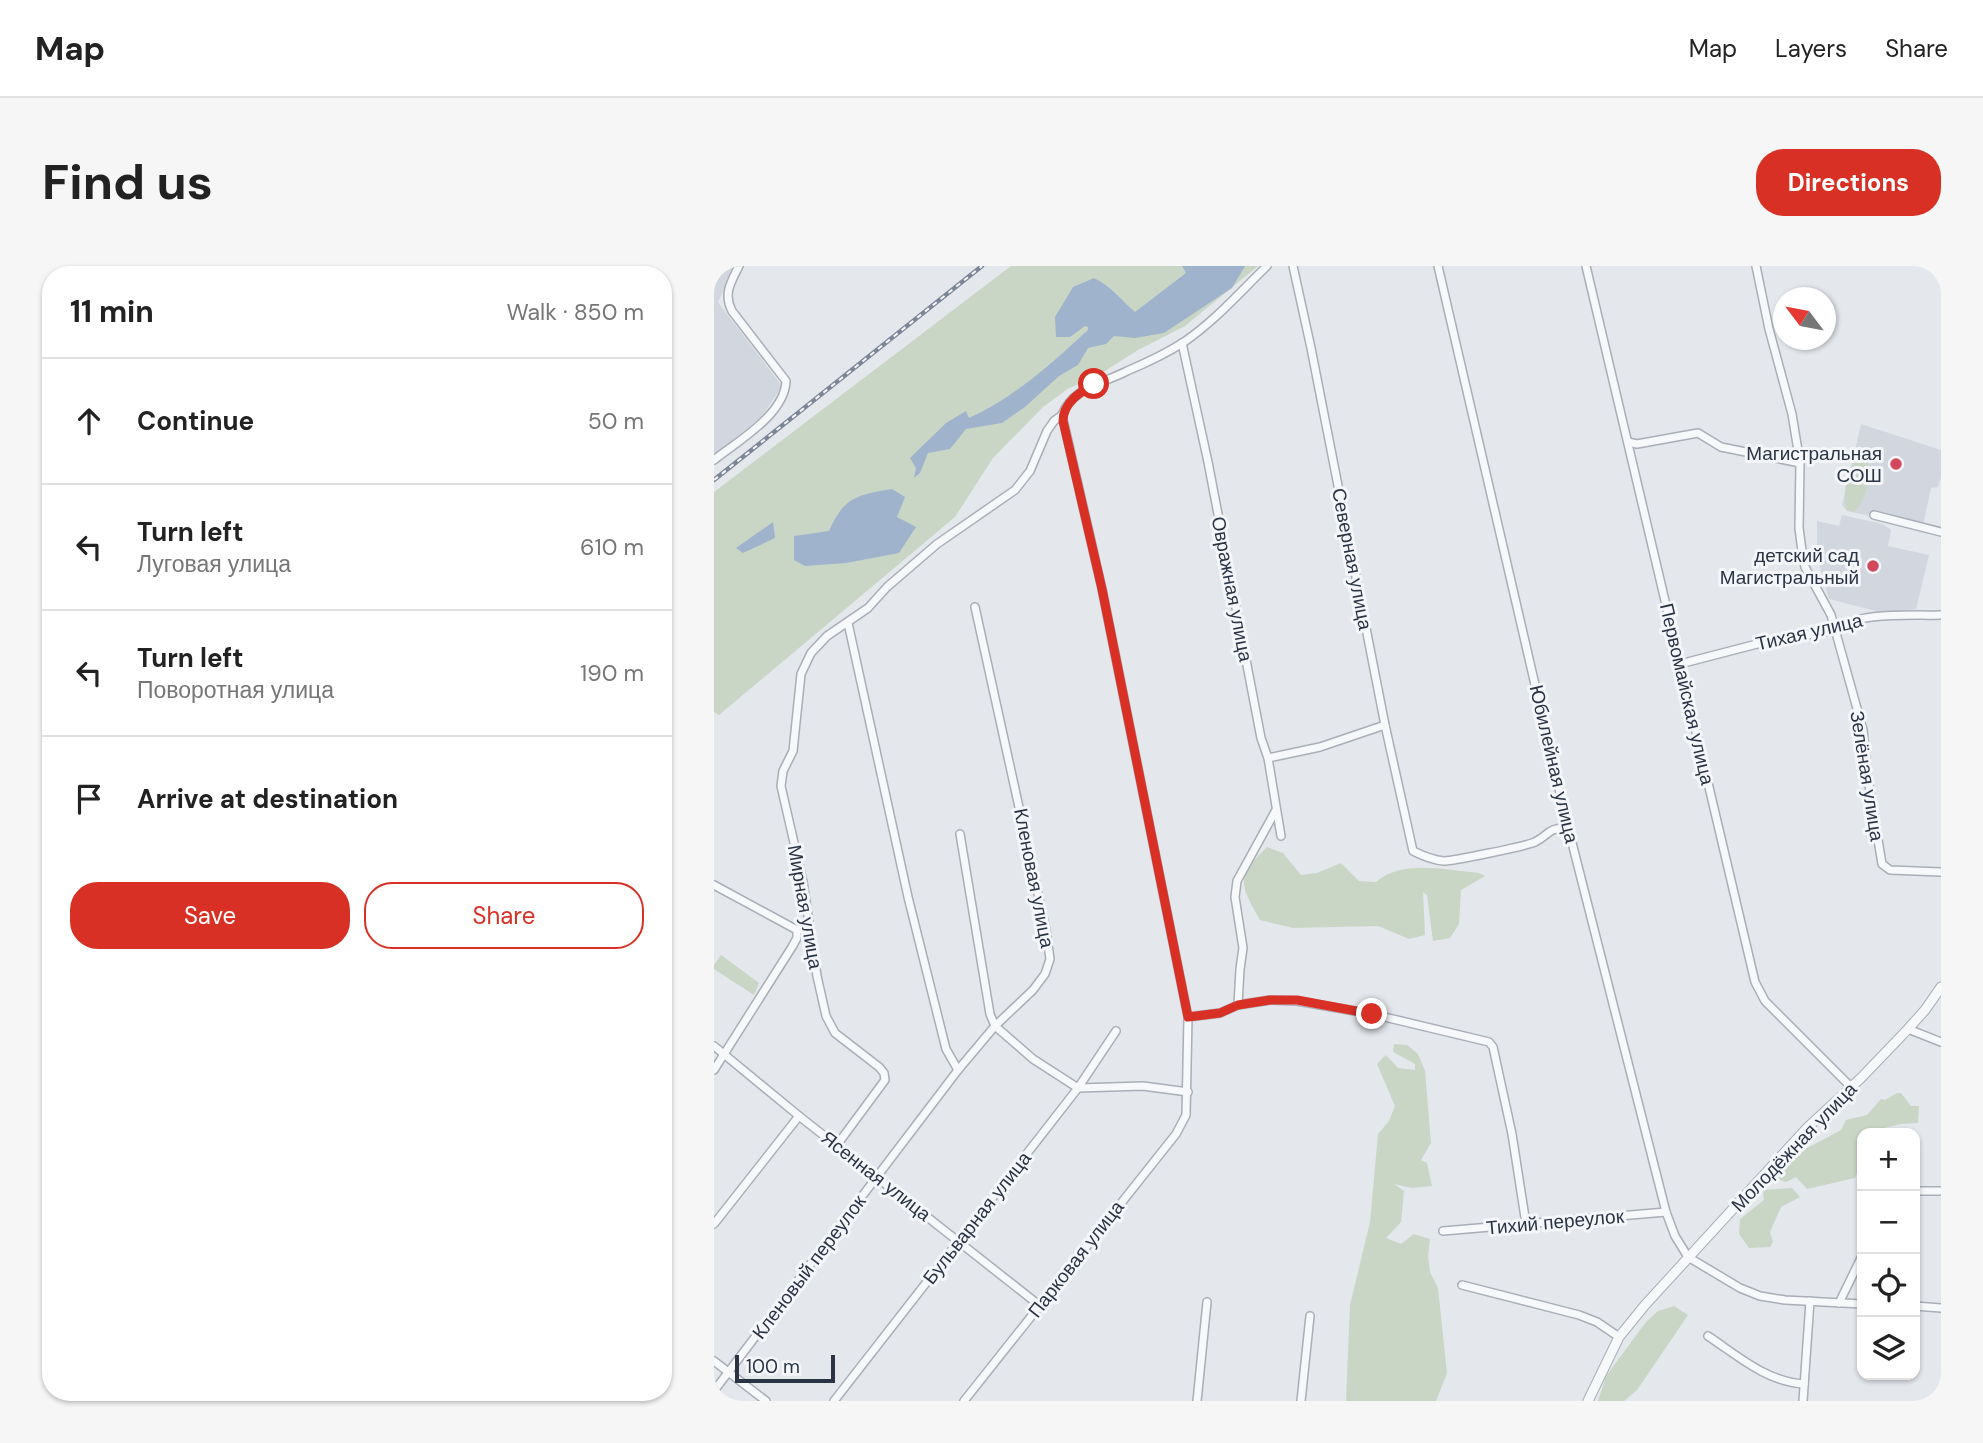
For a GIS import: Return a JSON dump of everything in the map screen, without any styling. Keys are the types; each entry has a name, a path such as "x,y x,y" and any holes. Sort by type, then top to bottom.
{"street":[{"path":"714,460 776,410 786,393 786,382 727,301 727,293 739,266"},
{"path":"958,1070 946,1049 914,922 848,622 868,608 887,587 937,544 1015,490 1030,471 1047,431 1082,391 1182,343 1268,266"},
{"name":"Северная улица","path":"1293,266 1385,725 1413,851 1427,858 1446,861 1519,847 1535,842 1550,829 1568,827"},
{"name":"Юбилейная улица","path":"1438,266 1568,827 1666,1212 1675,1236 1688,1257"},
{"name":"Первомайская улица","path":"1586,266 1759,993 1851,1087"},
{"path":"1756,266 1769,329 1792,414 1800,463 1799,528 1805,567 1831,615 1835,630"},
{"name":"Овражная улица","path":"1182,343 1208,462 1261,738 1268,758 1281,836"},
{"path":"960,834 990,1014 995,1026 1033,1059 1078,1088 1143,1086 1188,1092 1188,1017 1102,589 1082,496 1066,439 1063,412"},
{"path":"1628,442 1637,443 1698,433 1721,447 1800,463"},
{"path":"1874,515 1941,532"},
{"name":"Кленовая улица","path":"878,1177 958,1070 995,1026 1033,990 1045,974 1050,958 975,607"},
{"name":"Тихая улица","path":"1679,664 1757,644 1835,630 1842,624 1872,618 1941,615"},
{"name":"Мирная улица","path":"837,1145 885,1080 884,1073 840,1038 832,1028 817,976 803,882 781,786 783,771 793,751 801,674 811,653 827,636 848,622"},
{"name":"Зелёная улица","path":"1835,630 1863,730 1882,864 1891,870 1941,872"},
{"path":"1268,758 1320,747 1385,725"},
{"path":"1238,1005 1243,948 1235,897 1237,881 1276,810"},
{"path":"714,885 797,930 810,928"},
{"path":"714,1070 792,947 797,938 797,930"},
{"name":"Молодёжная улица","path":"1588,1401 1619,1337 1645,1306 1807,1128 1851,1087 1925,1010 1941,987"},
{"path":"1188,1017 1220,1013 1238,1005 1270,1000 1297,1000 1372,1014 1489,1042 1493,1047 1512,1134 1526,1223"},
{"path":"1908,1028 1941,1042"},
{"name":"Бульварная улица","path":"834,1401 1078,1088 1116,1031"},
{"name":"Ясенная улица","path":"714,1046 1039,1305"},
{"name":"Парковая улица","path":"964,1401 1176,1134 1186,1115 1188,1092"},
{"path":"714,1224 799,1116"},
{"name":"Кленовый переулок","path":"714,1391 878,1177"},
{"path":"1920,1191 1941,1191"},
{"name":"Тихий переулок","path":"1443,1231 1666,1212"},
{"path":"1688,1257 1740,1288 1760,1296 1857,1304"},
{"path":"1839,1303 1857,1266"},
{"path":"1462,1285 1579,1315 1597,1322 1619,1337"},
{"path":"1803,1401 1810,1301"},
{"path":"1197,1401 1207,1302"},
{"path":"1920,1306 1941,1308"},
{"path":"1301,1401 1310,1316"},
{"path":"1708,1336 1762,1373 1791,1384 1804,1384"},
{"path":"714,1361 766,1401"}],"shaded area":[{"path":"714,266 735,266 718,302 782,386 763,415 714,456"},
{"name":"Магистральная СОШ","path":"1861,424 1941,450 1941,477 1938,487 1931,488 1923,525 1872,512 1870,516 1847,511 1842,505"},
{"name":"детский сад Магистральный","path":"1842,515 1883,524 1891,530 1888,546 1929,555 1916,609 1884,613 1829,599 1817,556 1817,521 1839,526"}],"green space":[{"path":"1011,266 1258,266 1185,326 1138,350 1094,378 1069,388 1043,407 993,458 955,517 719,715 714,712 714,492"},
{"path":"1860,455 1866,456 1869,469 1865,494 1854,512 1847,510 1845,489 1852,465"},
{"path":"1267,847 1283,853 1301,875 1317,873 1341,863 1359,881 1376,882 1398,870 1411,868 1453,870 1485,876 1461,890 1459,924 1450,938 1433,941 1427,895 1423,892 1425,935 1409,939 1378,926 1293,928 1260,920 1245,889 1245,874"},
{"path":"721,955 759,983 754,995 714,969"},
{"path":"1394,1044 1407,1045 1418,1054 1425,1071 1431,1143 1421,1160 1427,1163 1432,1186 1412,1188 1394,1184 1404,1191 1401,1222 1386,1238 1401,1244 1414,1234 1430,1239 1430,1272 1438,1288 1447,1373 1436,1401 1346,1401 1350,1305 1370,1222 1378,1134 1389,1121 1395,1106 1377,1064 1386,1055 1398,1068 1415,1070 1415,1064 1393,1052"},
{"path":"1901,1093 1911,1106 1919,1106 1918,1123 1884,1128 1857,1128 1855,1178 1807,1189 1796,1177 1786,1182 1777,1179 1800,1152 1841,1130 1846,1120 1867,1115 1881,1099 1885,1100"},
{"path":"1792,1188 1800,1197 1781,1207 1770,1232 1773,1242 1770,1247 1749,1248 1739,1234 1740,1219 1764,1200 1763,1190"},
{"path":"1674,1306 1688,1315 1637,1390 1624,1401 1598,1401 1606,1376 1646,1322 1658,1311"}],"water":[{"path":"1182,266 1245,266 1232,288 1164,333 1135,338 1114,336 1106,344 1088,348 1078,365 1059,376 1025,407 1002,423 966,429 950,449 928,453 920,473 914,478 916,468 910,458 946,423 966,411 969,418 1002,400 1046,367 1088,330 1085,326 1070,337 1056,337 1055,317 1073,287 1094,278 1111,289 1135,312 1186,273"},
{"path":"892,489 905,497 897,517 916,527 899,553 846,563 805,566 794,560 794,536 829,531 840,511 853,499"},
{"path":"773,522 775,538 743,553 736,548"}],"railway":[{"path":"714,480 982,266"}],"place":[{"name":"Магистральная СОШ","path":"1896,464"},
{"name":"детский сад Магистральный","path":"1873,566"}],"route":[{"path":"1094,384 1072,400 1062,415 1102,589 1188,1017 1220,1013 1238,1005 1270,1000 1297,1000 1372,1014"}]}
